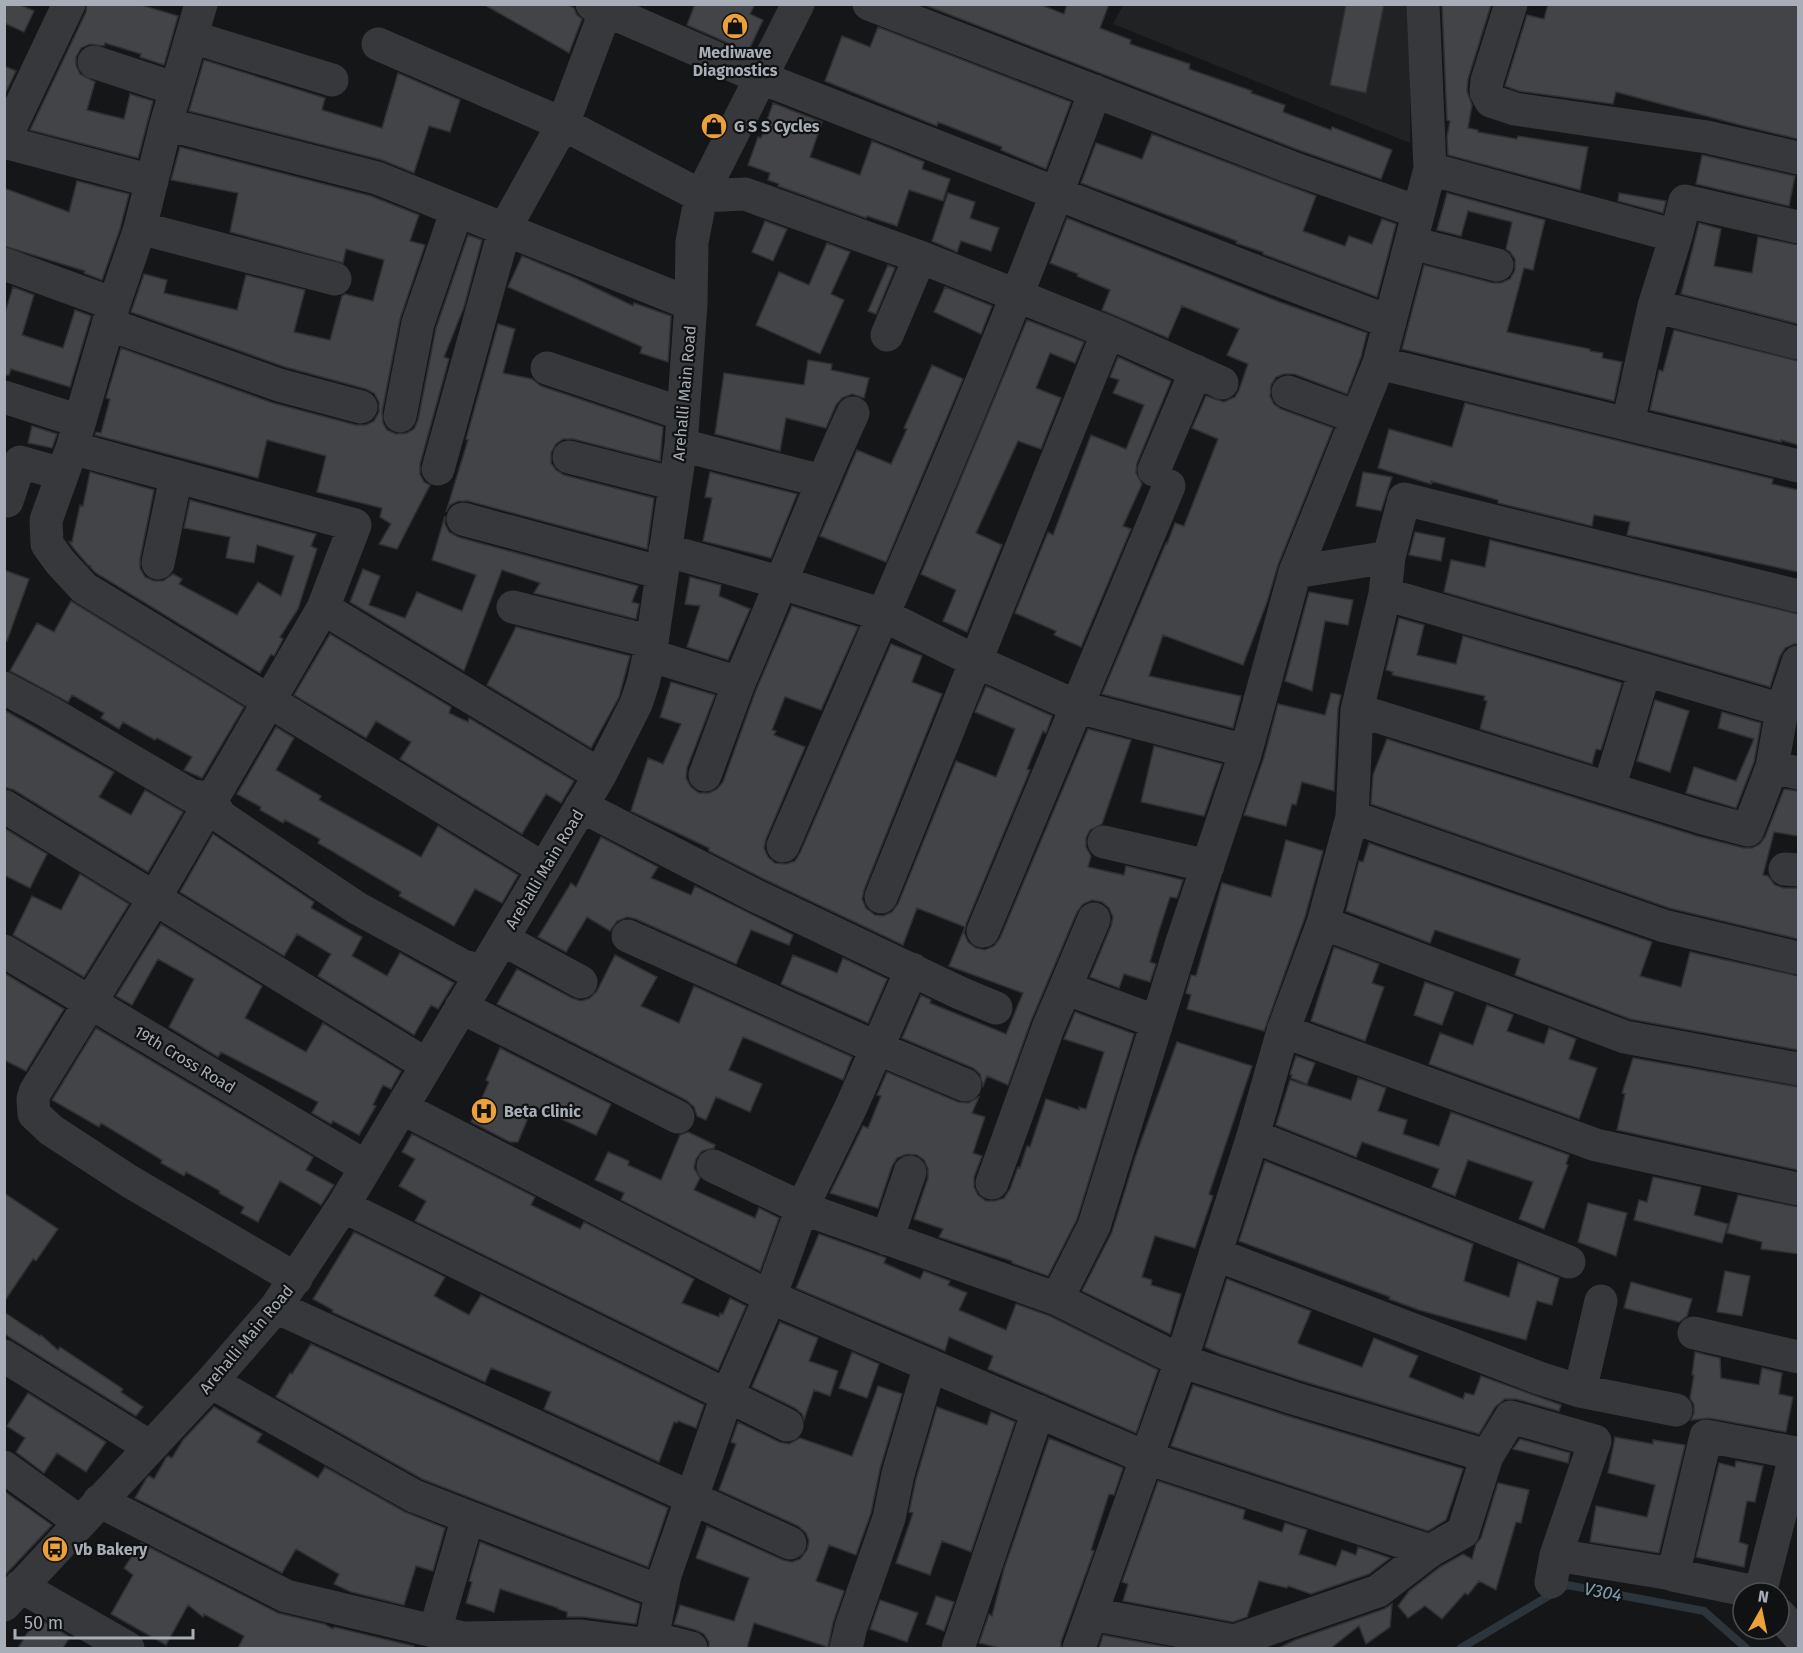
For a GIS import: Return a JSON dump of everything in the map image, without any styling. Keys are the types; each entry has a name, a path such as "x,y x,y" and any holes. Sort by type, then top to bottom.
{"street":[{"path":"69,4 4,142 152,181"},
{"path":"201,4 166,124 140,228 46,520 47,544 84,588 544,869"},
{"name":"Arehalli Main Road","path":"12,1595 211,1382 276,1307 296,1279 343,1206 600,775 636,704 650,648 682,430 691,304 692,242 701,196 798,4"},
{"path":"869,4 1290,167 1418,212"},
{"path":"1057,1299 1094,1226 1157,1022 1246,751 1295,572 1379,363 1430,169 1423,4"},
{"path":"1511,4 1487,81 1486,92 1491,101 1515,109 1707,137 1798,158"},
{"path":"438,469 506,228 563,124 602,6 762,78 1390,322"},
{"path":"192,37 332,80"},
{"path":"378,44 563,124 701,196 745,194 920,257 1108,332 1209,377 1162,478 1077,707 983,931"},
{"path":"94,62 176,89"},
{"path":"783,846 1017,297 1095,91"},
{"path":"166,124 377,178 691,304"},
{"path":"1430,169 1676,236"},
{"path":"1628,423 1654,306 1676,236 1684,201 1798,227"},
{"path":"400,416 418,323 457,210"},
{"path":"140,228 335,279"},
{"path":"1412,243 1497,265"},
{"path":"887,335 920,257"},
{"path":"4,264 111,314 279,385 361,407"},
{"path":"1654,306 1798,343"},
{"path":"881,897 1108,332"},
{"path":"1379,363 1798,466"},
{"path":"547,368 682,430 822,481"},
{"path":"1288,392 1356,417"},
{"path":"4,397 71,448 355,525 323,608 153,899 35,1092 33,1099 34,1114 51,1130 129,1181 296,1279"},
{"path":"705,776 739,683 822,481 853,413"},
{"path":"4,499 8,501 20,462 71,448"},
{"path":"569,457 675,484"},
{"path":"158,563 176,477"},
{"path":"1079,1648 1181,1361 1253,1136 1283,1030 1323,923 1352,817 1357,710 1385,594 1389,557 1404,500 1798,596"},
{"path":"463,519 664,562 782,583 883,615 975,661 1077,707 1246,751"},
{"path":"1295,572 1389,557"},
{"path":"1385,594 1782,710"},
{"path":"513,607 650,648 739,683"},
{"path":"323,608 600,775"},
{"path":"1357,710 1748,830 1785,770 1782,710 1798,662"},
{"path":"1609,788 1645,670"},
{"path":"4,688 190,795 211,799"},
{"path":"211,799 220,816 357,908 463,966 483,971"},
{"path":"4,806 427,1065"},
{"path":"581,806 766,901 996,1008"},
{"path":"1352,817 1664,927 1798,958"},
{"path":"1104,842 1208,866"},
{"path":"992,1183 1047,1028 1094,919"},
{"path":"1323,923 1625,1037 1798,1069"},
{"path":"628,936 965,1085"},
{"path":"502,939 581,982"},
{"name":"19th Cross Road","path":"4,951 366,1167"},
{"path":"651,1644 661,1592 727,1396 770,1297 802,1208 912,969"},
{"path":"1065,988 1157,1022"},
{"path":"461,1007 678,1117"},
{"path":"1283,1030 1596,1145 1798,1189"},
{"path":"402,1108 770,1297 1147,1458 1430,1551"},
{"path":"1253,1136 1569,1262"},
{"path":"713,1166 802,1208 1057,1299 1181,1361 1293,1398 1487,1456"},
{"path":"887,1239 910,1172"},
{"path":"343,1206 787,1425"},
{"path":"1215,1254 1539,1378 1580,1391 1676,1410"},
{"path":"1580,1391 1601,1301"},
{"path":"276,1307 790,1543"},
{"path":"1694,1333 1798,1357"},
{"path":"4,1356 150,1447"},
{"path":"846,1648 851,1627 889,1518 897,1474 930,1365"},
{"path":"211,1382 414,1496 661,1592"},
{"path":"958,1648 1038,1411"},
{"path":"1091,1614 1234,1641 1377,1591 1430,1551 1463,1532 1487,1456 1511,1417 1595,1441 1554,1568 1673,1575 1760,1593 1797,1448 1706,1436 1673,1575"},
{"path":"4,1467 89,1512 286,1596 453,1639 581,1636 691,1648"},
{"path":"453,1639 468,1517"},
{"path":"12,1595 128,1648"}],"shaded area":[{"path":"1123,5 1411,5 1410,143 1113,24"}],"building":[{"path":"4,4 18,4 34,11 24,32 4,23"},
{"path":"87,4 138,4 178,16 164,65 140,57 141,54 105,43 104,46 90,44 81,48 76,57 76,65 80,74 95,82 87,110 124,119 130,94 153,101 138,158 30,130 86,12"},
{"path":"483,4 567,4 574,8 582,19 569,53"},
{"path":"695,4 755,4 750,14 763,20 748,52 687,25"},
{"path":"922,4 1039,4 1064,14 1067,4 1109,4 1100,28 1131,40 1130,44 1190,64 1189,69 1285,105 1283,112 1331,130 1332,127 1392,150 1381,179 1296,149"},
{"path":"1346,4 1384,4 1366,93 1330,85"},
{"path":"1442,4 1491,5 1468,79 1467,91 1472,105 1468,128 1517,139 1518,136 1588,147 1580,190 1448,155 1447,137 1450,121 1447,120"},
{"path":"1548,4 1798,4 1798,139 1616,92 1613,104 1519,91 1505,86 1527,15 1544,19"},
{"path":"878,27 1071,102 1046,169 1001,150 1002,147 938,122 937,126 825,81 842,36 870,47"},
{"path":"204,60 325,98 322,110 382,128 398,73 460,100 450,132 429,126 414,173 382,160 189,111"},
{"path":"4,66 16,71 4,96"},
{"path":"773,103 822,122 810,157 860,175 872,141 924,162 922,169 950,179 943,201 909,190 897,226 867,216 866,218 778,186 779,184 768,180 770,173 748,165 758,137 761,138"},
{"path":"1152,134 1316,196 1303,231 1345,246 1349,236 1372,244 1382,219 1396,224 1377,297 1263,254 1263,252 1236,243 1237,241 1081,183 1096,143 1142,159"},
{"path":"180,147 371,196 419,215 410,241 425,245 400,319 382,412 383,423 387,430 396,434 407,433 414,429 418,420 436,328 468,235 482,240 464,307 444,357 449,359 420,464 420,474 424,482 430,485 397,549 379,544 391,524 380,517 382,508 317,492 326,456 267,440 258,478 95,435 96,432 101,433 110,399 106,398 121,348 273,403 356,425 366,425 374,421 379,412 379,402 374,393 366,389 285,367 131,312 144,274 167,280 164,293 237,310 246,275 305,290 294,332 330,340 342,296 345,294 373,301 384,260 346,249 343,263 230,232 238,193 171,180"},
{"path":"1702,155 1795,176 1789,206 1696,184"},
{"path":"77,181 129,194 120,229 102,280 84,273 85,271 4,246 4,188 69,212"},
{"path":"948,193 975,202 970,218 999,228 991,251 961,241 957,252 932,241"},
{"path":"1447,193 1545,220 1533,270 1524,268 1507,332 1590,349 1590,351 1603,353 1602,358 1622,362 1614,401 1402,349 1424,265 1493,283 1501,283 1510,279 1515,270 1515,259 1506,249 1512,222 1468,211 1461,236 1437,230"},
{"path":"1619,193 1666,201 1663,213 1618,201"},
{"path":"1067,218 1277,301 1367,333 1347,394 1294,374 1276,377 1271,385 1270,396 1274,404 1281,409 1333,428 1278,565 1267,602 1243,665 1163,635 1149,676 1241,696 1233,728 1102,694 1175,523 1184,526 1218,439 1192,428 1206,396 1224,402 1235,397 1239,390 1248,364 1227,355 1239,329 1182,306 1168,338 1102,310 1110,290 1050,263"},
{"path":"765,221 787,229 773,261 752,252"},
{"path":"1699,223 1721,229 1714,266 1752,273 1758,237 1798,245 1798,324 1681,294"},
{"path":"827,243 850,252 831,294 844,300 820,354 756,325 779,272 809,285"},
{"path":"522,256 633,306 634,303 671,316 668,362 640,353 642,347 508,287"},
{"path":"888,265 895,268 876,314 868,311"},
{"path":"13,287 34,295 22,335 63,348 75,310 91,316 70,387 11,369 9,375 4,375 4,316"},
{"path":"945,287 992,306 981,334 934,312"},
{"path":"1027,320 1084,342 1075,363 1050,353 1036,388 1061,398 1041,449 1018,441 976,533 1002,545 967,632 943,621 956,590 921,574"},
{"path":"498,324 515,329 503,373 532,379 541,386 663,427 660,461 573,439 563,439 556,444 551,453 551,463 564,475 654,498 647,549 468,501 458,501 450,505 446,512 468,440 466,439"},
{"path":"1674,330 1798,361 1798,445 1650,410 1659,370 1663,371"},
{"path":"1118,357 1171,381 1137,463 1136,473 1142,484 1123,526 1131,529 1081,647 1054,635 1056,631 1015,613 1048,532 1053,535 1091,435 1126,449 1144,405 1113,393 1119,380 1110,377"},
{"path":"808,360 832,364 831,370 869,378 864,398 852,394 842,398 836,405 826,428 786,418 780,451 715,434 724,373 804,385"},
{"path":"932,365 963,379 886,562 820,536 857,450 891,464"},
{"path":"1465,403 1773,479 1772,484 1798,490 1798,572 1627,535 1630,522 1594,515 1592,526 1498,503 1498,500 1431,481 1431,484 1378,468 1389,429 1452,447"},
{"path":"32,426 57,434 52,448 28,443"},
{"path":"90,472 154,490 140,559 140,568 145,577 154,581 163,581 173,574 182,579 179,584 237,615 258,582 281,596 294,556 257,545 254,563 226,558 230,537 184,528 190,500 316,534 311,546 317,549 298,609 280,637 283,639 274,656 271,654 260,673 96,573 75,550 69,542 72,542 80,505 83,506"},
{"path":"710,472 797,494 771,558 703,541 712,498 705,497"},
{"path":"1363,472 1392,477 1381,511 1356,506"},
{"path":"445,516 445,524 449,532 458,537 638,586 632,602 639,604 636,619 534,593 540,583 502,570 464,671 350,602 363,569 380,576 369,605 405,618 417,592 462,611 476,575 432,560"},
{"path":"1415,532 1445,538 1441,561 1409,555"},
{"path":"1490,540 1798,614 1798,644 1785,648 1770,687 1444,592 1451,560 1485,567"},
{"path":"4,570 29,579 7,641 4,640"},
{"path":"690,577 721,585 719,596 750,609 728,660 687,647 700,606 685,604"},
{"path":"1309,592 1353,600 1348,625 1325,621 1312,691 1285,681"},
{"path":"71,601 244,707 202,778 184,770 192,757 123,722 119,729 101,718 104,713 72,695 68,702 10,671 37,623 54,632"},
{"path":"792,606 858,627 821,710 785,697 772,730 776,731 774,735 805,747 766,839 764,848 768,857 775,863 786,864 795,861 800,853 891,644 922,656 912,682 942,694 864,890 862,899 866,908 875,915 883,916 892,912 898,904 956,761 996,777 1015,729 975,712 986,686 1052,716 1046,733 1043,731 1027,769 1030,770 966,924 964,933 968,942 976,948 985,950 994,946 1000,938 1088,729 1131,740 1102,824 1090,830 1086,838 1086,847 1091,856 1088,867 1124,875 1126,866 1183,880 1177,898 1170,897 1159,931 1150,962 1156,964 1150,982 1124,974 1119,988 1090,977 1113,917 1109,908 1102,902 1092,900 1083,904 1077,912 1031,1021 1008,1085 987,1076 983,1086 980,1074 973,1068 902,1038 921,995 931,1000 930,1003 1006,1034 1023,993 949,966 965,927 917,908 903,945 764,879 709,851 709,848 631,811 648,758 663,764 681,724 660,717 671,682 715,695 687,768 686,778 691,787 699,793 709,793 723,782 756,690"},
{"path":"1399,618 1424,625 1417,655 1456,664 1463,636 1622,683 1601,750 1596,749 1592,764 1480,729 1487,701 1484,700 1485,696 1392,675 1393,672 1386,670"},
{"path":"516,627 630,656 619,697 591,748 487,685"},
{"path":"330,634 451,707 449,713 468,722 469,718 574,781 561,803 546,794 522,834 400,759 411,742 376,721 366,738 294,695"},
{"path":"1331,693 1341,695 1338,709 1334,791 1302,782 1296,805 1292,804 1286,826 1244,815 1264,757 1278,704 1325,715"},
{"path":"1655,700 1689,711 1670,772 1637,761"},
{"path":"4,710 114,772 99,797 131,815 145,790 183,812 148,872 14,790 4,787"},
{"path":"1722,712 1761,723 1754,762 1736,808 1686,793 1694,767 1736,781 1754,739 1718,728"},
{"path":"276,727 294,738 276,770 321,796 319,800 421,857 438,826 518,875 502,903 475,889 454,926 399,896 401,892 318,843 320,839 285,820 283,823 260,810 261,807 237,794"},
{"path":"1387,739 1697,836 1744,848 1752,848 1760,844 1765,837 1784,789 1798,791 1798,836 1774,832 1763,875 1768,876 1775,885 1784,888 1798,888 1798,939 1669,908 1371,804 1373,775"},
{"path":"1154,746 1222,764 1204,816 1141,802"},
{"path":"4,828 47,854 30,888 4,875"},
{"path":"213,834 314,902 311,908 362,937 352,956 387,976 400,953 454,983 438,1009 431,1005 414,1035 318,976 331,954 297,934 284,956 180,892"},
{"path":"601,837 658,867 651,878 691,895 695,886 793,935 789,945 751,930 736,964 627,917 617,921 610,931 587,917 566,952 538,937 571,883 576,887"},
{"path":"1286,840 1323,851 1305,917 1264,1031 1187,1009 1191,995 1186,993 1191,975 1196,976 1222,883 1271,897"},
{"path":"1369,843 1652,942 1640,976 1681,987 1690,952 1798,976 1798,1050 1630,1019 1515,975 1520,959 1435,930 1430,943 1346,911 1359,861 1363,862"},
{"path":"80,874 129,904 84,977 13,935 32,896 61,910"},
{"path":"161,924 262,986 245,1018 306,1052 323,1023 401,1071 391,1089 383,1085 373,1105 376,1106 359,1135 333,1121 331,1124 312,1113 318,1102 221,1052 218,1057 169,1027 194,979 158,959 132,1005 116,996"},
{"path":"1334,947 1379,964 1372,983 1384,987 1365,1041 1311,1021"},
{"path":"615,955 657,977 641,1006 679,1023 694,986 852,1057 843,1080 743,1037 729,1070 762,1084 750,1112 716,1097 706,1120 697,1116 694,1107 686,1100 497,1004 517,969 572,998 581,1001 590,998 597,991"},
{"path":"793,955 837,973 843,958 887,979 868,1023 781,984"},
{"path":"4,973 64,1009 26,1071 4,1060"},
{"path":"1425,982 1454,992 1442,1025 1414,1015"},
{"path":"1487,1005 1513,1015 1507,1031 1544,1044 1549,1028 1576,1039 1569,1059 1597,1068 1579,1119 1429,1064 1440,1033 1473,1045"},
{"path":"1075,1012 1134,1034 1077,1219 1048,1276 1012,1263 1012,1261 939,1237 943,1229 914,1219 928,1178 928,1169 924,1160 917,1155 907,1154 897,1158 892,1166 878,1208 830,1193 863,1126 868,1128 881,1096 877,1095 887,1072 958,1102 968,1103 979,1097 972,1113 985,1117 973,1153 982,1156 974,1177 974,1187 978,1195 986,1201 1004,1198 1018,1167 1020,1168 1027,1146 1030,1147 1046,1099 1079,1110 1079,1107 1086,1109 1104,1052 1064,1039"},
{"path":"96,1028 313,1157 306,1170 334,1185 321,1205 280,1181 258,1222 241,1213 244,1207 219,1193 220,1191 186,1172 184,1176 101,1123 99,1127 52,1100"},
{"path":"1177,1042 1252,1066 1209,1194 1213,1196 1195,1248 1155,1236 1142,1277 1152,1280 1151,1285 1181,1294 1170,1334 1082,1291 1112,1232 1136,1155"},
{"path":"500,1048 611,1104 596,1135 533,1106 518,1142 510,1142 471,1122 489,1082 486,1080"},
{"path":"1296,1056 1315,1063 1307,1084 1291,1078 1290,1074"},
{"path":"1633,1058 1798,1087 1798,1170 1617,1130 1625,1094 1622,1093"},
{"path":"1358,1078 1386,1088 1378,1111 1407,1120 1403,1134 1439,1146 1451,1112 1569,1155 1566,1164 1568,1165 1544,1229 1519,1219 1533,1182 1468,1160 1455,1196 1432,1187 1439,1169 1362,1142 1356,1157 1276,1125 1290,1080 1351,1100"},
{"path":"688,1132 715,1145 714,1148 702,1151 696,1159 694,1168 700,1178 694,1190 755,1218 759,1208 779,1218 760,1271 621,1200 624,1193 595,1180 608,1152 629,1161 628,1165 661,1180 680,1135"},
{"path":"412,1134 535,1197 531,1205 580,1229 584,1222 694,1279 682,1303 719,1317 720,1313 723,1314 730,1298 746,1306 718,1370 415,1221 426,1201 399,1186 415,1159 402,1152"},
{"path":"1265,1161 1473,1244 1464,1281 1509,1297 1518,1262 1559,1278 1552,1305 1537,1301 1526,1340 1419,1310 1239,1241"},
{"path":"1653,1177 1701,1187 1694,1215 1728,1224 1722,1243 1634,1220 1639,1200 1647,1202"},
{"path":"4,1193 58,1229 36,1261 33,1259 4,1302"},
{"path":"1738,1195 1798,1207 1798,1254 1761,1249 1762,1242 1727,1233"},
{"path":"1588,1203 1627,1213 1616,1256 1578,1242"},
{"path":"354,1232 445,1277 434,1296 469,1315 481,1295 704,1405 696,1428 678,1421 674,1422 659,1462 544,1409 551,1392 491,1368 485,1382 332,1312 333,1310 313,1299"},
{"path":"819,1234 886,1258 884,1263 920,1279 924,1271 950,1281 948,1285 967,1293 959,1310 1006,1330 1016,1304 1050,1316 1158,1370 1136,1433 988,1369 993,1356 949,1337 945,1351 796,1288"},
{"path":"1725,1271 1750,1276 1742,1316 1717,1312"},
{"path":"1227,1279 1311,1311 1299,1344 1362,1367 1374,1338 1418,1356 1409,1377 1463,1399 1465,1393 1474,1395 1481,1376 1561,1405 1559,1411 1516,1399 1505,1399 1495,1407 1479,1434 1220,1354 1205,1347"},
{"path":"1631,1282 1692,1299 1687,1316 1679,1322 1624,1308"},
{"path":"4,1312 41,1335 58,1350 60,1347 123,1389 121,1392 143,1407 136,1416 12,1339 4,1333"},
{"path":"780,1322 818,1338 809,1361 838,1371 830,1396 814,1390 804,1420 802,1414 795,1408 752,1387"},
{"path":"311,1344 668,1508 648,1567 422,1479 276,1397"},
{"path":"852,1352 879,1364 867,1398 839,1388"},
{"path":"1695,1352 1720,1358 1721,1378 1759,1385 1762,1368 1782,1373 1779,1394 1793,1397 1786,1432 1709,1418 1691,1420 1694,1413 1694,1405 1690,1398"},
{"path":"1193,1385 1463,1469 1446,1520 1428,1531 1171,1446"},
{"path":"878,1386 902,1394 880,1469 871,1513 856,1555 829,1545 816,1581 844,1591 828,1647 754,1623 747,1648 709,1648 709,1642 704,1634 674,1624 680,1605 734,1621 749,1578 696,1558 707,1526 783,1560 792,1562 800,1559 807,1550 809,1541 806,1533 798,1526 719,1490 736,1444 731,1442 738,1422 779,1442 789,1444 800,1438 852,1456"},
{"path":"28,1393 106,1442 86,1472 57,1453 44,1473 16,1452 25,1438 7,1426"},
{"path":"214,1407 262,1434 257,1442 318,1478 325,1467 405,1512 445,1528 433,1571 416,1566 404,1605 351,1592 334,1584 339,1574 296,1549 282,1573 135,1498 146,1479 149,1476 154,1479 166,1458 168,1456 172,1458 183,1440"},
{"path":"937,1407 987,1425 991,1412 1015,1422 971,1552 942,1541 930,1575 896,1563 913,1513 909,1512 916,1479"},
{"path":"1615,1437 1653,1444 1653,1440 1685,1445 1659,1553 1590,1542 1596,1506 1647,1517 1655,1485 1608,1473"},
{"path":"1049,1438 1123,1468 1114,1495 1109,1494 1091,1550 1094,1551 1061,1642 1061,1648 1000,1648 979,1643 989,1614 992,1616 1004,1569"},
{"path":"1520,1439 1570,1453 1568,1463 1513,1449"},
{"path":"1736,1461 1763,1466 1755,1502 1747,1501 1739,1542 1748,1545 1744,1567 1696,1557 1719,1463 1735,1467"},
{"path":"1158,1481 1245,1510 1243,1519 1282,1532 1285,1523 1307,1530 1299,1554 1336,1566 1342,1550 1356,1555 1358,1547 1390,1558 1369,1574 1311,1594 1288,1586 1287,1588 1259,1581 1247,1617 1233,1622 1123,1601 1128,1584 1122,1582"},
{"path":"1498,1483 1529,1490 1521,1523 1516,1522 1496,1590 1479,1581 1468,1595 1465,1593 1442,1619 1425,1606 1408,1618 1398,1606 1409,1591 1440,1567 1463,1554 1472,1559"},
{"path":"4,1491 52,1525 4,1576"},
{"path":"480,1542 640,1604 636,1624 567,1617 567,1612 558,1608 500,1589 494,1612 466,1603 472,1582 469,1581"},
{"path":"141,1543 278,1613 324,1624 333,1629 334,1627 414,1646 413,1648 238,1648 244,1636 204,1614 203,1617 188,1605 166,1645 111,1614 133,1575 124,1568"},
{"path":"936,1596 954,1602 944,1631 926,1624"},
{"path":"880,1600 918,1613 907,1642 870,1629"},
{"path":"1392,1604 1390,1627 1366,1644 1359,1626 1331,1648 1279,1648 1295,1640 1384,1609"},
{"path":"37,1617 70,1637 63,1648 18,1648"},
{"path":"1103,1635 1173,1648 1099,1648"}],"waterway":[{"name":"V304","path":"1461,1648 1567,1585 1704,1611 1746,1648"}],"place":[{"name":"Mediwave Diagnostics","path":"735,26"},
{"name":"G S S Cycles","path":"714,126"},
{"name":"Beta Clinic","path":"484,1111"},
{"name":"Vb Bakery","path":"55,1549"}]}
